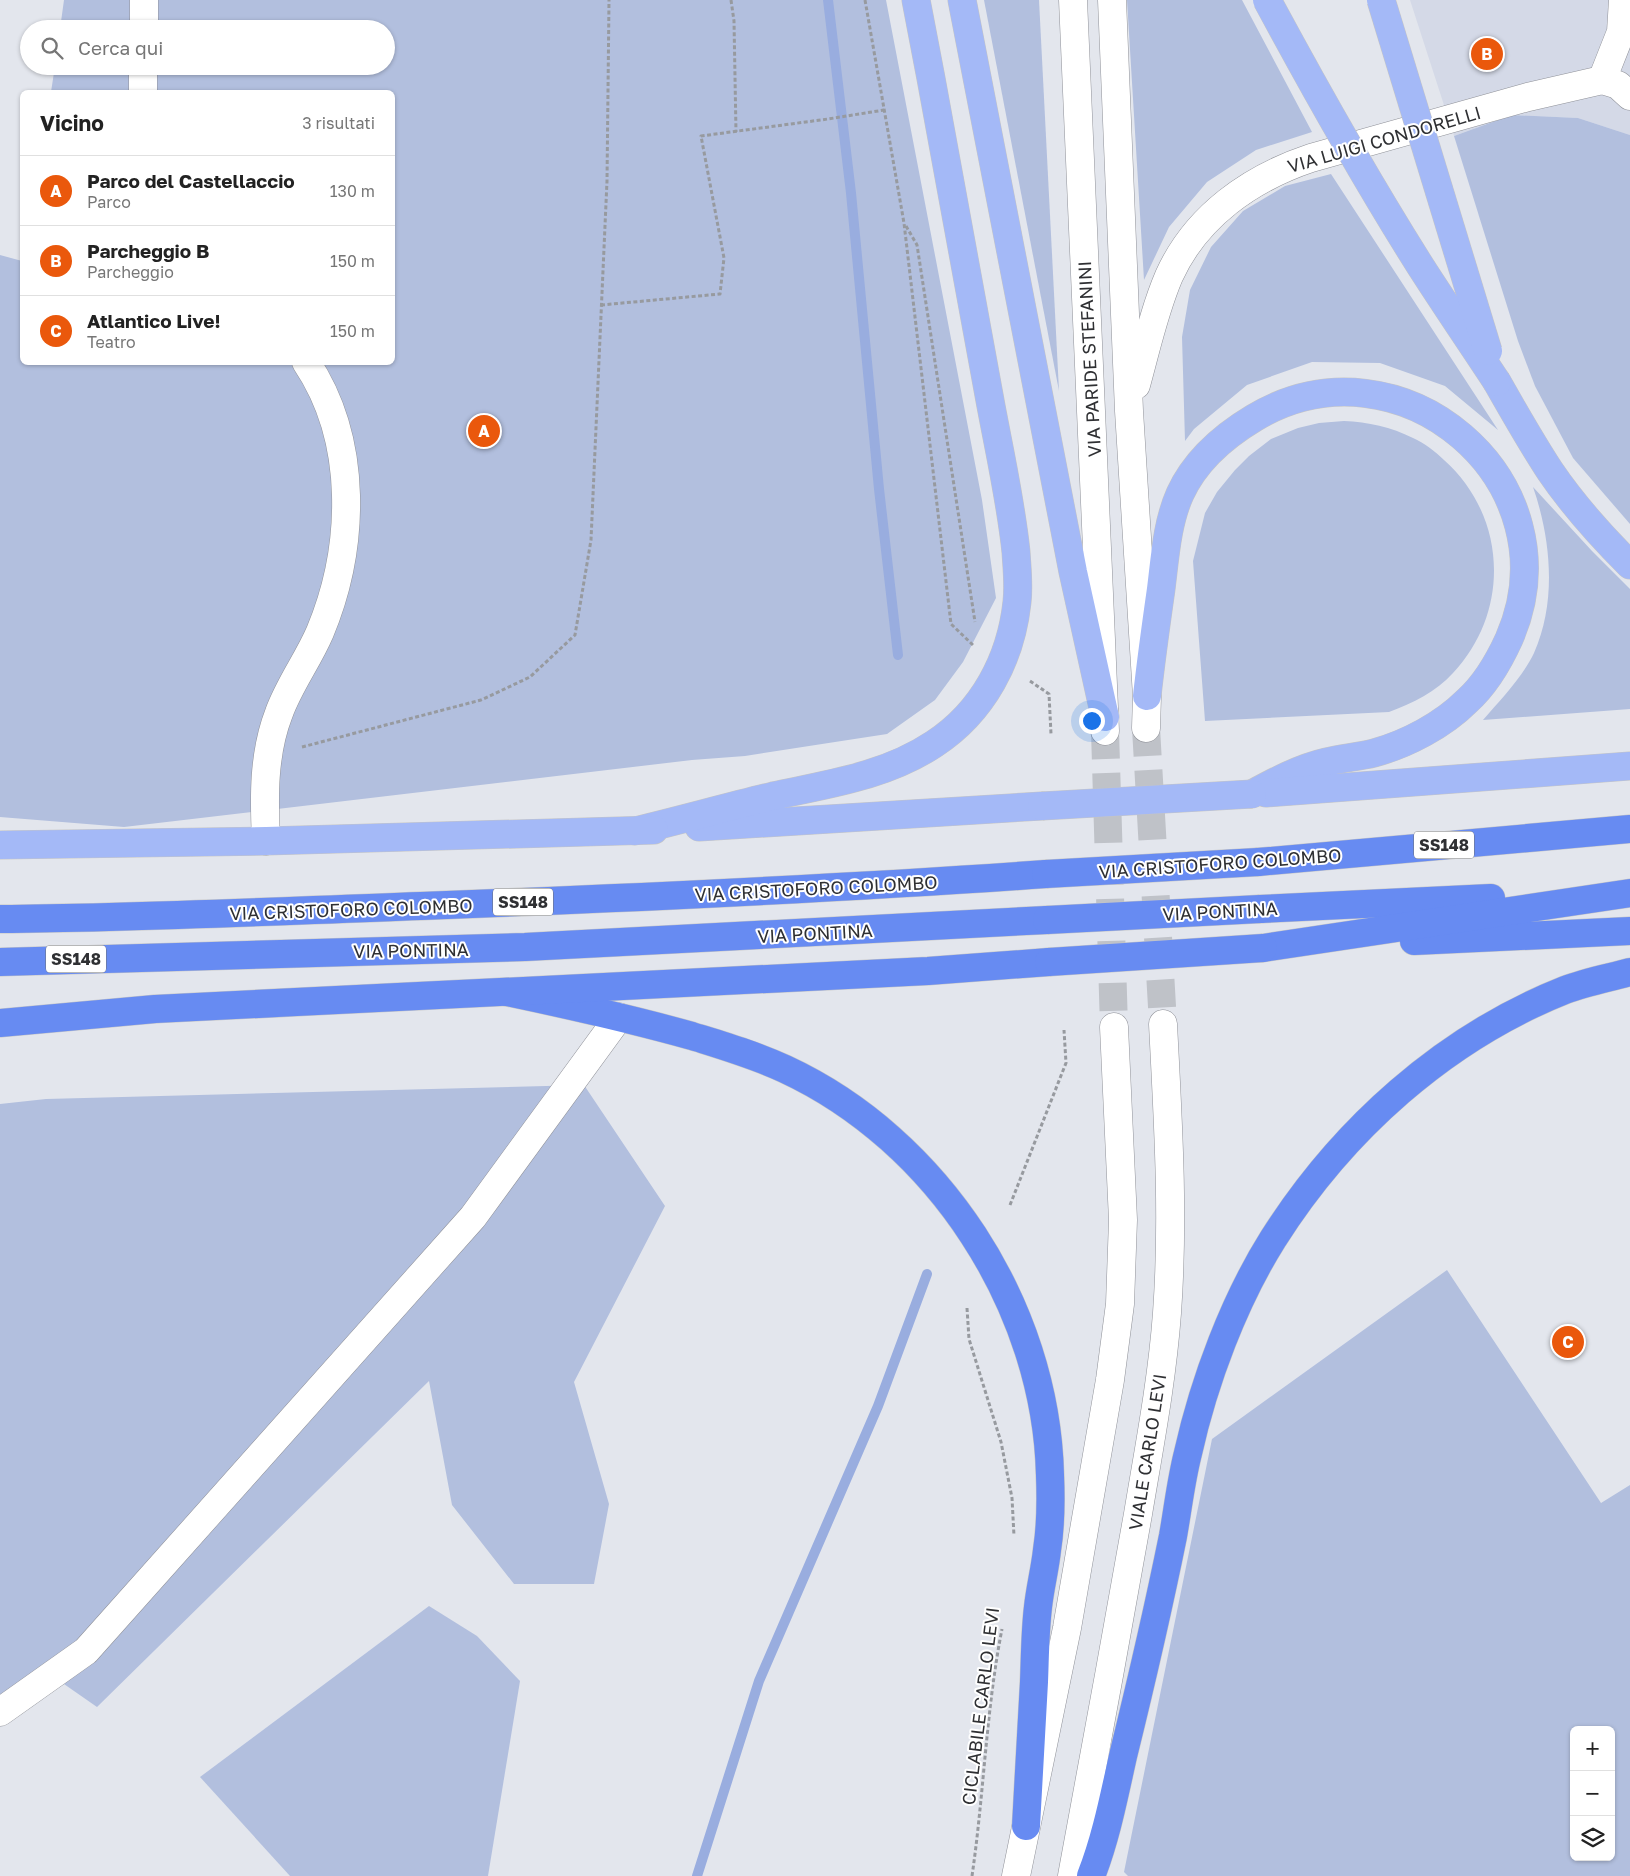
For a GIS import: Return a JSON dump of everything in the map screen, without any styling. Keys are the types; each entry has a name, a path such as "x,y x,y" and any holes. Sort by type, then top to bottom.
{"highway":[{"name":"VIA CRISTOFORO COLOMBO","path":"0,919 114,918 580,900 952,881 1258,862 1630,829"},
{"name":"VIA PONTINA","path":"0,962 535,946 1630,892"},
{"path":"1263,948 1630,892"},
{"path":"0,1023 155,1008 928,971 1263,948 1630,931"},
{"path":"1091,1876 1107,1825 1136,1703 1196,1418 1222,1342 1254,1273 1272,1241 1302,1198 1355,1134 1431,1065 1470,1038 1540,1001 1588,982 1630,972"},
{"path":"507,992 619,1017 721,1044 799,1075 868,1120 910,1158 943,1192 992,1268 1017,1320 1040,1393 1050,1472 1048,1546 1038,1607 1026,1826"}],"main road":[{"path":"634,831 759,800 835,784 879,772 909,758 933,745 948,734 974,709 994,679 1009,644 1018,586 1013,526 916,0"},
{"path":"962,0 1069,553 1105,724"},
{"path":"1267,0 1314,88 1375,192 1422,269 1497,382 1528,436 1552,473 1588,520 1630,565"},
{"path":"1381,0 1497,382"},
{"path":"1147,696 1163,563 1174,510 1188,480 1200,462 1230,434 1260,414 1292,400 1309,395 1345,392 1365,393 1402,401 1431,414 1451,426 1468,440 1489,466 1506,492 1515,517 1524,555 1522,600 1513,630 1498,662 1478,690 1466,702 1422,733 1376,752 1325,762 1299,771 1252,794"},
{"path":"0,845 266,841 634,831 1252,794 1630,766"}],"street":[{"path":"144,0 144,20"},
{"name":"VIA PARIDE STEFANINI","path":"1073,0 1105,724"},
{"name":"VIA PARIDE STEFANINI","path":"1112,0 1129,411 1147,696"},
{"path":"1623,0 1621,32 1602,80 1618,85 1630,96"},
{"path":"143,75 143,90"},
{"name":"VIA LUIGI CONDORELLI","path":"1129,411 1154,318 1169,276 1189,241 1201,227 1216,212 1245,189 1277,170 1311,158 1528,97 1602,80"},
{"path":"266,841 265,786 268,756 279,713 307,659 325,618 334,590 344,539 346,490 342,455 330,408 324,393 308,365"},
{"path":"1146,728 1147,696"},
{"path":"0,1712 86,1651 466,1224 619,1017"},
{"name":"VIALE CARLO LEVI","path":"1072,1876 1131,1554 1164,1339 1169,1273 1169,1217 1163,1024"},
{"path":"1016,1876 1069,1619 1109,1390 1120,1304 1123,1220 1114,1027"}],"path":[{"path":"268,756 481,700 530,677 575,634 590,540 607,181 609,0"},
{"path":"731,0 734,21 736,132"},
{"path":"865,0 904,223 951,624 976,648"},
{"path":"601,305 720,294 724,258 701,136 884,110"},
{"path":"904,223 917,245 975,622"},
{"path":"1030,681 1049,694 1051,734"},
{"path":"1010,1204 1066,1063 1064,1030"},
{"path":"967,1308 969,1338 1001,1442 1012,1498 1015,1539"},
{"name":"CICLABILE CARLO LEVI","path":"972,1876 996,1659 1003,1623"}],"shaded area":[{"path":"64,0 886,0 982,500 996,598 963,662 935,700 887,734 745,756 692,760 124,827 0,817 0,255 20,260 20,365 395,365 395,90 51,90 54,75 395,75 395,20 61,20"},
{"path":"984,0 1039,0 1059,391"},
{"path":"1127,0 1242,0 1312,132 1256,150 1207,182 1169,227 1144,280"},
{"path":"1410,0 1630,0 1630,135 1578,118 1512,115 1454,136"},
{"path":"1512,115 1578,118 1630,135 1630,524 1573,458 1535,386 1518,341 1454,136"},
{"path":"1331,174 1498,430 1445,386 1380,363 1312,362 1247,385 1194,429 1185,441 1182,337 1190,290 1211,247 1243,211 1285,186"},
{"path":"1344,421 1379,426 1417,440 1441,457 1465,483 1480,508 1490,536 1494,564 1492,593 1485,621 1472,648 1446,680 1424,696 1389,712 1205,721 1193,561 1205,513 1217,492 1235,470 1271,439 1298,428 1319,423"},
{"path":"1533,487 1630,589 1630,709 1483,720 1524,671 1534,653 1546,612 1549,591 1547,549 1544,528"},
{"path":"584,1085 665,1206 574,1382 609,1504 594,1584 514,1584 452,1505 429,1381 97,1707 51,1675 0,1712 0,1104 46,1099"},
{"path":"1447,1270 1601,1503 1630,1485 1630,1876 1128,1876 1124,1872 1212,1439"},
{"path":"429,1606 477,1636 520,1681 488,1876 290,1876 200,1777"}],"waterway":[{"path":"828,0 851,193 879,489 898,655"},
{"path":"697,1876 759,1681 878,1406 927,1274"}],"tunnel":[{"path":"1146,728 1163,1024"},
{"path":"1105,731 1114,1027"}],"place":[{"name":"Parcheggio B","path":"1487,54"},
{"name":"Parco del Castellaccio","path":"484,431"},
{"name":"Atlantico Live!","path":"1568,1342"}]}
